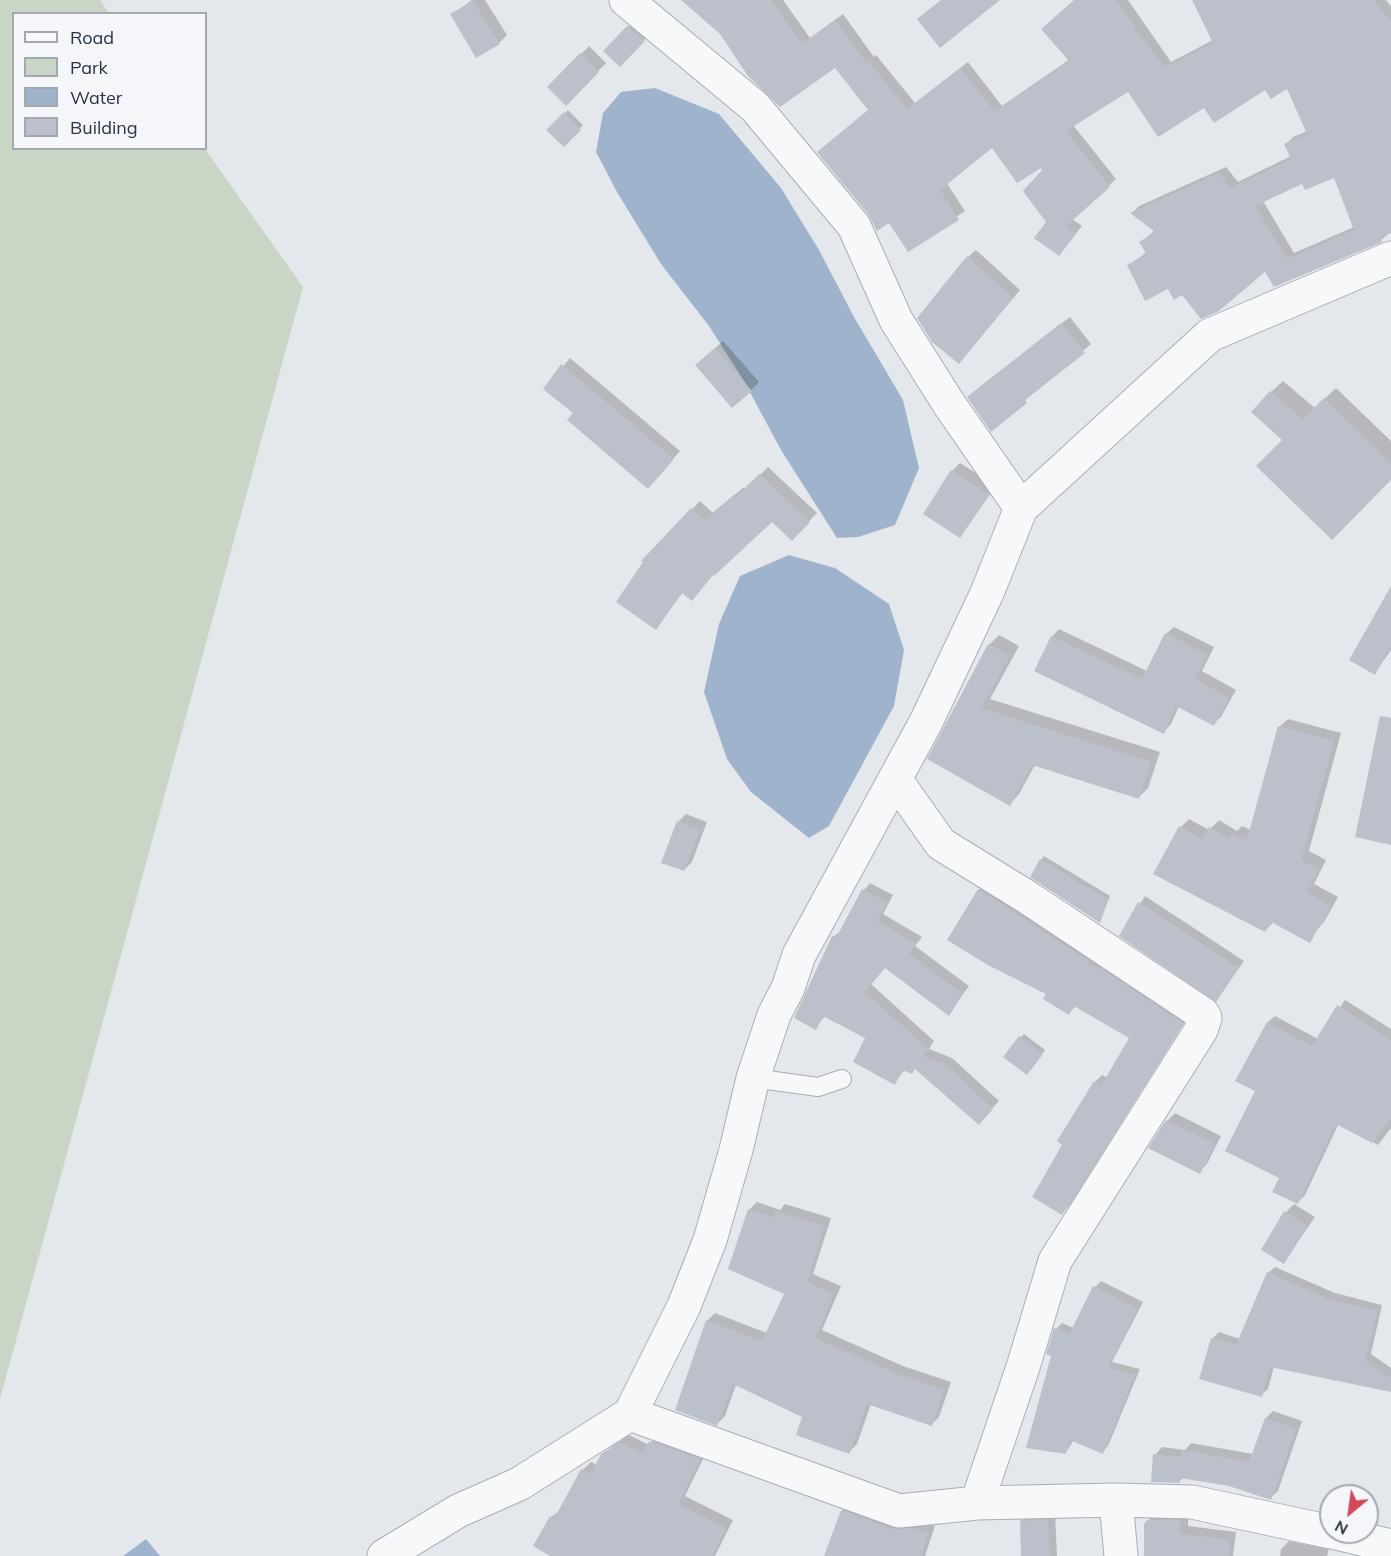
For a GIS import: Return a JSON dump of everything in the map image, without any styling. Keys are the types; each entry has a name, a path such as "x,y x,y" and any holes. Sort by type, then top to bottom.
{"street":[{"path":"626,0 755,107 854,226 896,320 949,405 1021,508"},
{"path":"384,1556 458,1511 519,1484 630,1413 684,1306 710,1240 736,1150 753,1078 774,1015 788,987 799,955 895,779 987,593 1021,508 1210,335 1391,258"},
{"path":"895,779 941,843 1027,897 1203,1014 1205,1018 1201,1030 1055,1261 1024,1365 977,1503"},
{"path":"630,1413 899,1511 977,1503 1116,1500 1192,1502 1319,1529"},
{"path":"1116,1500 1121,1556"}],"lane":[{"path":"753,1078 818,1087 842,1079"}],"green space":[{"path":"0,0 100,0 108,12 12,12 12,150 206,150 303,287 0,1399"}],"water":[{"path":"655,88 719,114 781,188 819,250 854,317 903,400 919,468 895,525 858,537 837,538 781,450 744,381 709,326 661,264 617,192 596,152 603,113 621,92"},
{"path":"789,555 835,568 889,604 904,650 894,706 829,826 809,838 751,792 727,759 704,692 719,624 740,576"},
{"path":"146,1539 160,1556 123,1556"}],"building":[{"path":"681,0 771,0 802,44 835,20 866,63 868,61 907,109 960,68 995,112 1069,61 1041,29 1074,0 1116,0 1164,68 1213,43 1192,0 1374,0 1391,22 1391,233 1380,237 1382,242 1274,287 1265,272 1219,311 1201,319 1182,295 1174,300 1168,289 1145,301 1127,265 1147,255 1139,242 1155,232 1130,213 1219,173 1230,188 1291,159 1284,144 1307,134 1287,89 1271,99 1265,90 1214,123 1204,108 1158,137 1128,92 1066,131 1110,187 1066,226 1076,234 1059,256 1034,238 1046,222 1023,191 1042,170 1041,168 1017,183 992,148 940,190 959,220 908,252 889,223 877,231 868,214 817,152 868,110 835,68 780,107 748,76 720,34","holes":["1334,178 1354,230 1287,259 1255,206 1302,184 1305,190"]},
{"path":"941,0 1000,0 940,48 917,19"},
{"path":"473,1 500,44 476,58 450,14"},
{"path":"627,26 645,41 620,67 603,51"},
{"path":"580,53 599,72 566,106 547,87"},
{"path":"564,112 581,130 564,147 546,130"},
{"path":"967,256 1013,298 959,364 932,342 917,318"},
{"path":"1061,323 1085,353 1025,400 1027,403 991,432 967,397"},
{"path":"715,348 752,391 732,408 695,365"},
{"path":"561,364 674,459 648,489 567,420 573,413 543,389"},
{"path":"1270,391 1303,419 1324,398 1391,464 1391,480 1332,540 1256,466 1282,440 1251,412"},
{"path":"951,470 989,495 960,538 923,514"},
{"path":"759,474 810,522 792,541 772,522 713,575 692,601 682,593 656,630 616,602 643,562 641,561 691,508 704,520 735,494 737,496"},
{"path":"1391,586 1391,646 1375,675 1349,660"},
{"path":"1165,633 1208,655 1195,679 1229,698 1214,726 1176,706 1164,734 1034,671 1051,636 1142,679"},
{"path":"988,644 1010,656 981,708 1151,762 1139,799 1032,765 1010,806 927,759"},
{"path":"1380,716 1391,718 1391,845 1355,837"},
{"path":"1278,726 1334,741 1301,860 1319,869 1307,892 1331,906 1310,943 1271,922 1265,932 1153,874 1179,826 1202,839 1209,827 1229,839 1232,833 1247,840"},
{"path":"677,821 700,830 684,871 661,863"},
{"path":"1040,859 1108,900 1100,923 1030,877"},
{"path":"862,889 887,902 877,921 916,944 909,954 963,994 949,1016 885,968 865,992 928,1049 923,1056 945,1064 993,1109 979,1125 915,1069 912,1074 902,1070 895,1085 853,1062 865,1038 823,1016 816,1030 794,1018 832,936 836,938"},
{"path":"978,889 1089,961 1087,965 1101,968 1183,1023 1062,1215 1032,1197 1062,1145 1057,1141 1094,1081 1101,1086 1129,1038 1074,1006 1069,1015 1043,999 1046,994 988,965 947,940"},
{"path":"1138,902 1239,968 1216,1002 1119,936"},
{"path":"1337,1005 1391,1040 1391,1118 1372,1143 1336,1124 1298,1204 1272,1192 1279,1178 1225,1151 1255,1091 1235,1081 1267,1022 1312,1046"},
{"path":"1019,1036 1043,1054 1027,1075 1003,1057"},
{"path":"1166,1120 1215,1144 1200,1174 1148,1148"},
{"path":"748,1209 774,1218 776,1211 824,1226 807,1282 834,1294 815,1338 895,1373 944,1390 932,1426 867,1404 849,1454 796,1435 802,1417 733,1384 717,1426 675,1410 706,1320 762,1341 784,1294 728,1269"},
{"path":"1284,1211 1308,1226 1284,1264 1261,1250"},
{"path":"1267,1272 1328,1299 1377,1311 1365,1361 1391,1378 1391,1392 1270,1367 1262,1397 1199,1379 1211,1338 1236,1345"},
{"path":"1093,1286 1138,1309 1108,1368 1135,1375 1103,1454 1070,1440 1066,1454 1026,1448 1051,1356 1046,1354 1054,1328 1069,1335"},
{"path":"1265,1418 1296,1429 1271,1500 1229,1486 1180,1478 1180,1483 1151,1482 1153,1454 1180,1457 1180,1460 1182,1450 1249,1462"},
{"path":"649,1441 700,1459 678,1504 726,1528 712,1556 550,1556 533,1546 550,1516 554,1519 581,1469 591,1474 601,1454 620,1442 643,1454"},
{"path":"841,1510 893,1529 912,1528 928,1534 921,1556 824,1556"},
{"path":"1048,1520 1050,1556 1021,1556 1020,1521"},
{"path":"1147,1520 1180,1520 1180,1534 1230,1540 1229,1556 1144,1556 1144,1524"}]}
